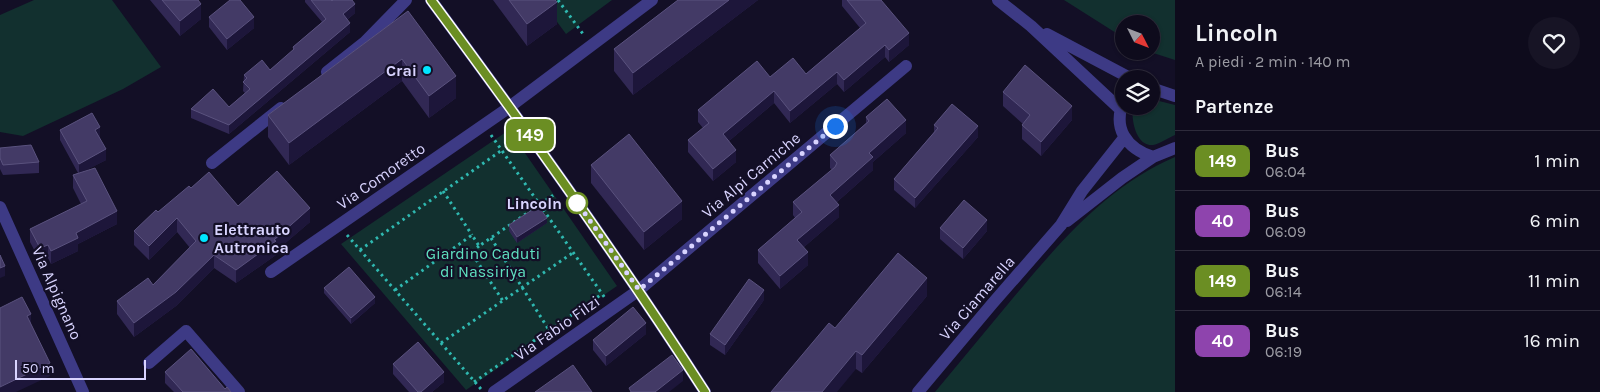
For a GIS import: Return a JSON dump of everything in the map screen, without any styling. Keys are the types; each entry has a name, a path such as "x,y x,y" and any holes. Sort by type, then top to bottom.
{"street":[{"path":"319,78 365,42 406,0"},
{"path":"431,0 509,106 639,290 705,392"},
{"name":"Via Comoretto","path":"271,272 484,125 652,0"},
{"path":"998,0 1115,98"},
{"path":"1031,26 1115,70"},
{"name":"Via Alpi Carniche","path":"639,290 906,66"},
{"path":"1160,91 1175,96"},
{"path":"212,163 288,102"},
{"path":"1121,115 1120,123 1124,138 1130,146 1140,153 1153,157"},
{"name":"Via Ciamarella","path":"918,392 1061,225 1082,191 1124,138"},
{"name":"Via Ciamarella","path":"1061,225 1122,178 1153,157 1175,148"},
{"name":"Via Alpignano","path":"0,207 84,392"},
{"name":"Via Fabio Filzi","path":"494,392 639,290"},
{"path":"149,363 186,331 239,392"}],"path":[{"path":"558,0 577,26"},
{"path":"484,125 613,309"},
{"path":"360,250 502,150"},
{"path":"503,301 471,252 566,186"},
{"path":"443,191 479,246"},
{"path":"339,225 483,392"},
{"path":"395,290 472,235"},
{"path":"491,238 549,330"},
{"path":"441,343 574,252"},
{"path":"474,382 602,294"}],"green space":[{"path":"34,0 112,0 161,67 123,89 23,136 0,132 0,15"},
{"path":"541,0 612,0 566,34"},
{"path":"1064,0 1175,0 1175,60 1160,55 1160,15 1115,15 1115,32"},
{"path":"1160,101 1175,105 1175,135 1153,145 1147,144 1138,136 1133,115 1160,115"},
{"name":"Giardino Caduti di Nassiriya","path":"509,130 617,286 466,390 341,244"},
{"path":"1175,157 1175,392 935,392 1030,277 1086,218 1127,184 1150,169"}],"building":[{"path":"162,0 198,0 201,4 180,21"},
{"path":"230,0 240,0 254,17 227,39 209,17"},
{"path":"311,0 352,0 355,4 343,14 350,23 229,125 191,109 213,89 229,107 250,89 243,82 247,78 244,75 262,60 270,70 294,49 293,47 326,19"},
{"path":"509,0 555,0 557,2 527,24"},
{"path":"678,0 729,0 633,73 614,49"},
{"path":"847,0 881,0 909,33 889,50 885,45 844,80 837,72 790,111 774,91 723,134 736,150 713,169 688,140 709,123 698,110 757,61 770,77 793,58 806,74 866,23"},
{"path":"408,11 456,76 429,96 402,59 289,143 268,115"},
{"path":"1025,65 1072,106 1041,142 1022,125 1030,115 1003,92"},
{"path":"887,99 906,120 869,153 873,157 830,195 839,205 797,240 808,252 780,276 758,250 802,212 793,202 835,167 837,163 830,155 869,121 866,117"},
{"path":"952,104 978,126 915,198 894,179 938,128 934,125"},
{"path":"92,113 100,127 95,130 106,149 79,164 60,130"},
{"path":"629,134 682,201 644,232 591,165"},
{"path":"31,145 39,162 3,165 0,158 0,148"},
{"path":"95,168 117,211 76,233 78,238 51,251 48,245 40,248 30,229 87,201 73,175"},
{"path":"277,171 310,208 274,240 276,241 236,270 214,255 176,292 134,323 117,301 148,278 153,285 196,241 177,218 149,246 134,231 156,210 158,212 209,172 238,206"},
{"path":"964,200 987,220 963,248 940,228"},
{"path":"538,206 547,218 517,237 509,225"},
{"path":"898,253 927,278 862,355 856,351 822,392 771,392 829,323 835,328"},
{"path":"0,255 5,266 0,268"},
{"path":"349,267 375,297 351,318 324,288"},
{"path":"749,279 764,290 725,345 710,334"},
{"path":"22,297 31,314 27,316 50,363 0,387 0,308"},
{"path":"633,307 646,323 606,356 593,340"},
{"path":"418,342 444,372 421,392 418,392 393,364"},
{"path":"191,349 225,389 227,387 231,392 183,392 165,372"},
{"path":"672,355 683,370 655,392 631,392 629,388"},
{"path":"573,365 592,392 535,392"}],"bus line":[{"name":"149","path":"431,0 633,281 705,392"}],"place":[{"name":"Crai","path":"427,70"},
{"name":"Lincoln","path":"577,203"},
{"name":"Elettrauto Autronica","path":"204,238"}],"route":[{"path":"577,203 576,201 639,290 835,126"}]}
